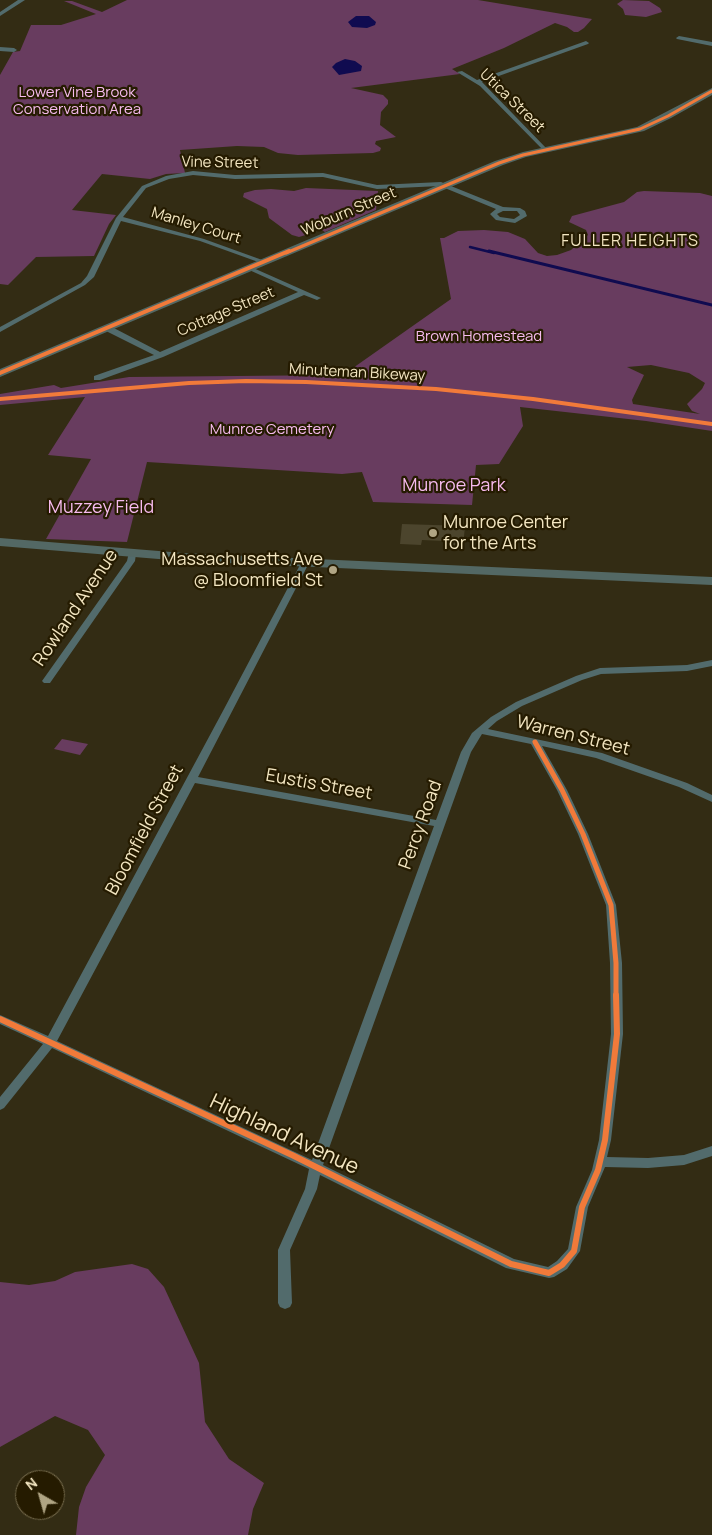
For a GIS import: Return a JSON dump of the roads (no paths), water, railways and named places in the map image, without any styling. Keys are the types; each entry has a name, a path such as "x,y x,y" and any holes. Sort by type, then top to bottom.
{"main road":[{"name":"Woburn Street","path":"0,373 499,163 655,123 712,91"},
{"path":"0,542 132,554 712,581"}],"street":[{"path":"0,14 22,0"},
{"path":"679,38 712,44"},
{"path":"477,82 586,43"},
{"path":"0,50 14,50"},
{"name":"Utica Street","path":"460,72 477,82 545,150"},
{"name":"Vine Street","path":"0,330 83,284 90,277 119,218 144,187 154,182 183,174 235,177 323,175 378,187 425,184 446,185"},
{"path":"446,185 502,208"},
{"name":"Manley Court","path":"119,218 200,240 263,262"},
{"name":"Cottage Street","path":"249,268 317,298"},
{"name":"Cottage Street","path":"97,378 160,355 303,293"},
{"name":"Cottage Street","path":"107,328 160,355"},
{"name":"Rowland Avenue","path":"47,681 131,561 132,554"},
{"name":"Bloomfield Street","path":"0,1105 50,1043 192,779 305,563"},
{"name":"Percy Road","path":"285,1303 284,1250 311,1189 316,1167 466,752 480,730 519,704 600,671 687,668 712,663"},
{"name":"Warren Street","path":"480,730 598,755 683,785 712,799"},
{"path":"534,742 562,790 584,834 611,905 615,943 617,1034 605,1140 600,1162 648,1163 684,1160 712,1152"},
{"name":"Eustis Street","path":"192,779 440,824"},
{"name":"Highland Avenue","path":"0,1019 316,1167 511,1264 549,1273 562,1265 574,1251 582,1206 600,1162"}],"waterway":[{"path":"470,247 494,253"},
{"path":"489,251 712,305"}],"place":[{"name":"Munroe Center for the Arts","path":"433,533"},
{"name":"Massachusetts Ave @ Bloomfield St","path":"333,570"}],"district":[{"name":"FULLER HEIGHTS","path":"630,242"}],"park label":[{"name":"Lower Vine Brook Conservation Area","path":"77,102"},
{"name":"Brown Homestead","path":"479,337"},
{"name":"Munroe Cemetery","path":"272,430"},
{"name":"Munroe Park","path":"454,486"},
{"name":"Muzzey Field","path":"101,508"}]}
